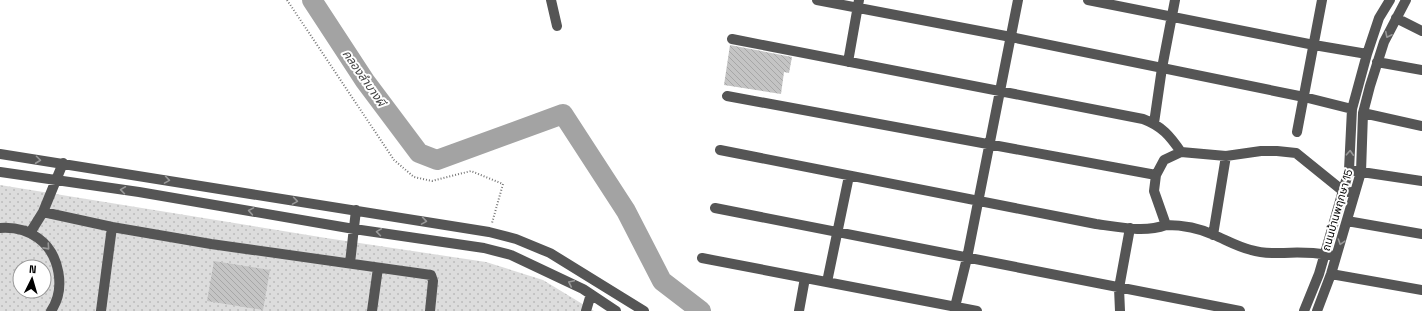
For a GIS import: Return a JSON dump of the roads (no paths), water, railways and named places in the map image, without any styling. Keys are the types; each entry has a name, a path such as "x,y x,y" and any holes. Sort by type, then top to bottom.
{"street":[{"path":"551,0 557,26"},
{"path":"817,0 858,4 1304,97 1352,109"},
{"path":"954,309 967,258 1018,0"},
{"path":"1088,0 1314,45 1367,54"},
{"path":"1154,123 1162,68 1175,0"},
{"path":"1297,132 1322,0"},
{"name":"ถนนบ้านพฤกษา 15","path":"1304,311 1311,295 1349,170 1352,109 1367,54 1379,18 1390,0"},
{"name":"ถนนบ้านพฤกษา 15","path":"1317,311 1331,274 1361,172 1363,113 1377,62 1384,42 1406,0"},
{"path":"848,62 858,4"},
{"path":"1396,18 1422,31"},
{"path":"732,39 1143,119 1154,123 1167,133 1181,152"},
{"path":"1377,62 1422,70"},
{"path":"727,96 1156,175"},
{"path":"1363,113 1422,126"},
{"path":"720,150 978,202 1096,224 1152,229 1166,225 1180,225 1213,235 1243,248 1268,254 1285,252 1324,254 1336,257"},
{"path":"1166,225 1154,191 1156,175 1164,160 1181,152 1226,156 1261,151 1296,153 1343,191 1355,193"},
{"path":"0,154 11,157 63,163 489,232 516,239 550,253 644,311"},
{"path":"1213,235 1226,156"},
{"path":"30,233 43,212 63,163"},
{"path":"1349,170 1422,181"},
{"path":"0,172 139,192 354,229 477,247 511,255 583,289 616,311"},
{"path":"827,282 849,176"},
{"path":"715,208 1240,311"},
{"path":"350,263 356,210"},
{"path":"43,212 112,228 211,244 431,275 433,281 430,311"},
{"path":"1347,221 1422,234"},
{"path":"0,228 9,227 30,233 39,239 52,252 59,270 60,288 51,311"},
{"path":"101,311 112,228"},
{"path":"1120,311 1119,288 1130,228"},
{"path":"702,258 827,282 954,309 977,311"},
{"path":"372,311 378,268"},
{"path":"1331,274 1422,290"},
{"path":"798,311 805,278"},
{"path":"586,311 590,294"}],"waterway":[{"name":"คลองลำบางผี","path":"312,0 365,81 419,153 437,160 563,114 626,211 662,281 701,311"}]}
